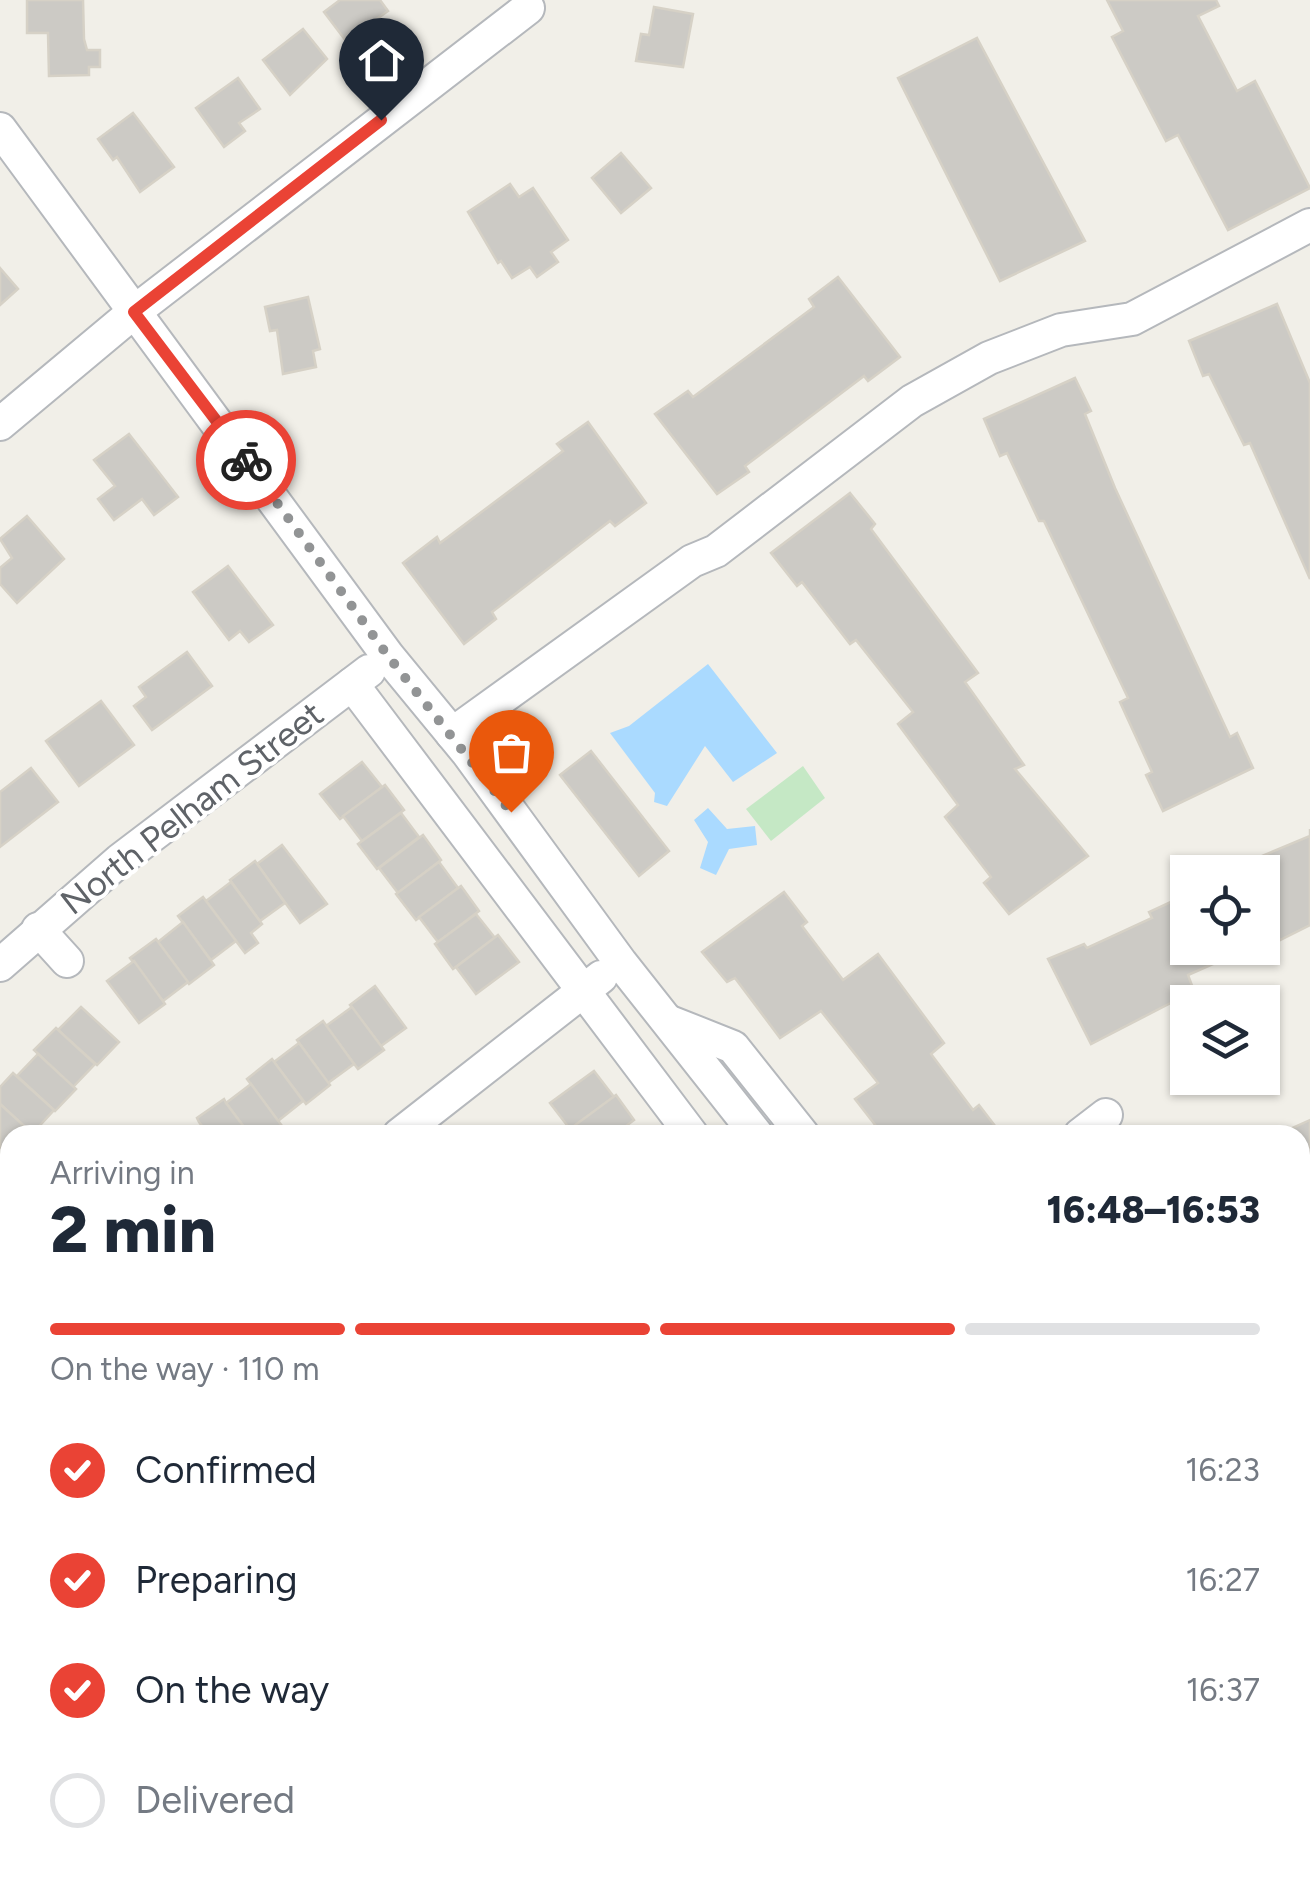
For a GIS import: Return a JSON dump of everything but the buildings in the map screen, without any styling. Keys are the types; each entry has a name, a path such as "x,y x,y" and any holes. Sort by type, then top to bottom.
{"street":[{"path":"0,424 134,312 528,8"},
{"path":"0,129 388,656 452,734 621,963 749,1125"},
{"path":"452,734 692,561 716,552 912,401 989,358 1060,330 1132,319 1310,225"},
{"name":"North Pelham Street","path":"0,965 38,929 388,656"},
{"path":"352,684 684,1125"},
{"path":"38,929 67,962"},
{"path":"412,1125 621,963"},
{"path":"666,1020 733,1046 795,1125"}],"green space":[{"path":"803,766 825,798 771,841 746,809"}],"water":[{"path":"708,664 777,753 733,782 705,746 667,806 654,802 655,793 610,733 629,726"},
{"path":"708,808 727,829 755,826 757,845 729,849 716,875 700,868 708,842 694,820"}],"way so far":[{"path":"246,460 388,656 511,812"}],"route":[{"path":"246,460 134,312 381,120"}]}
